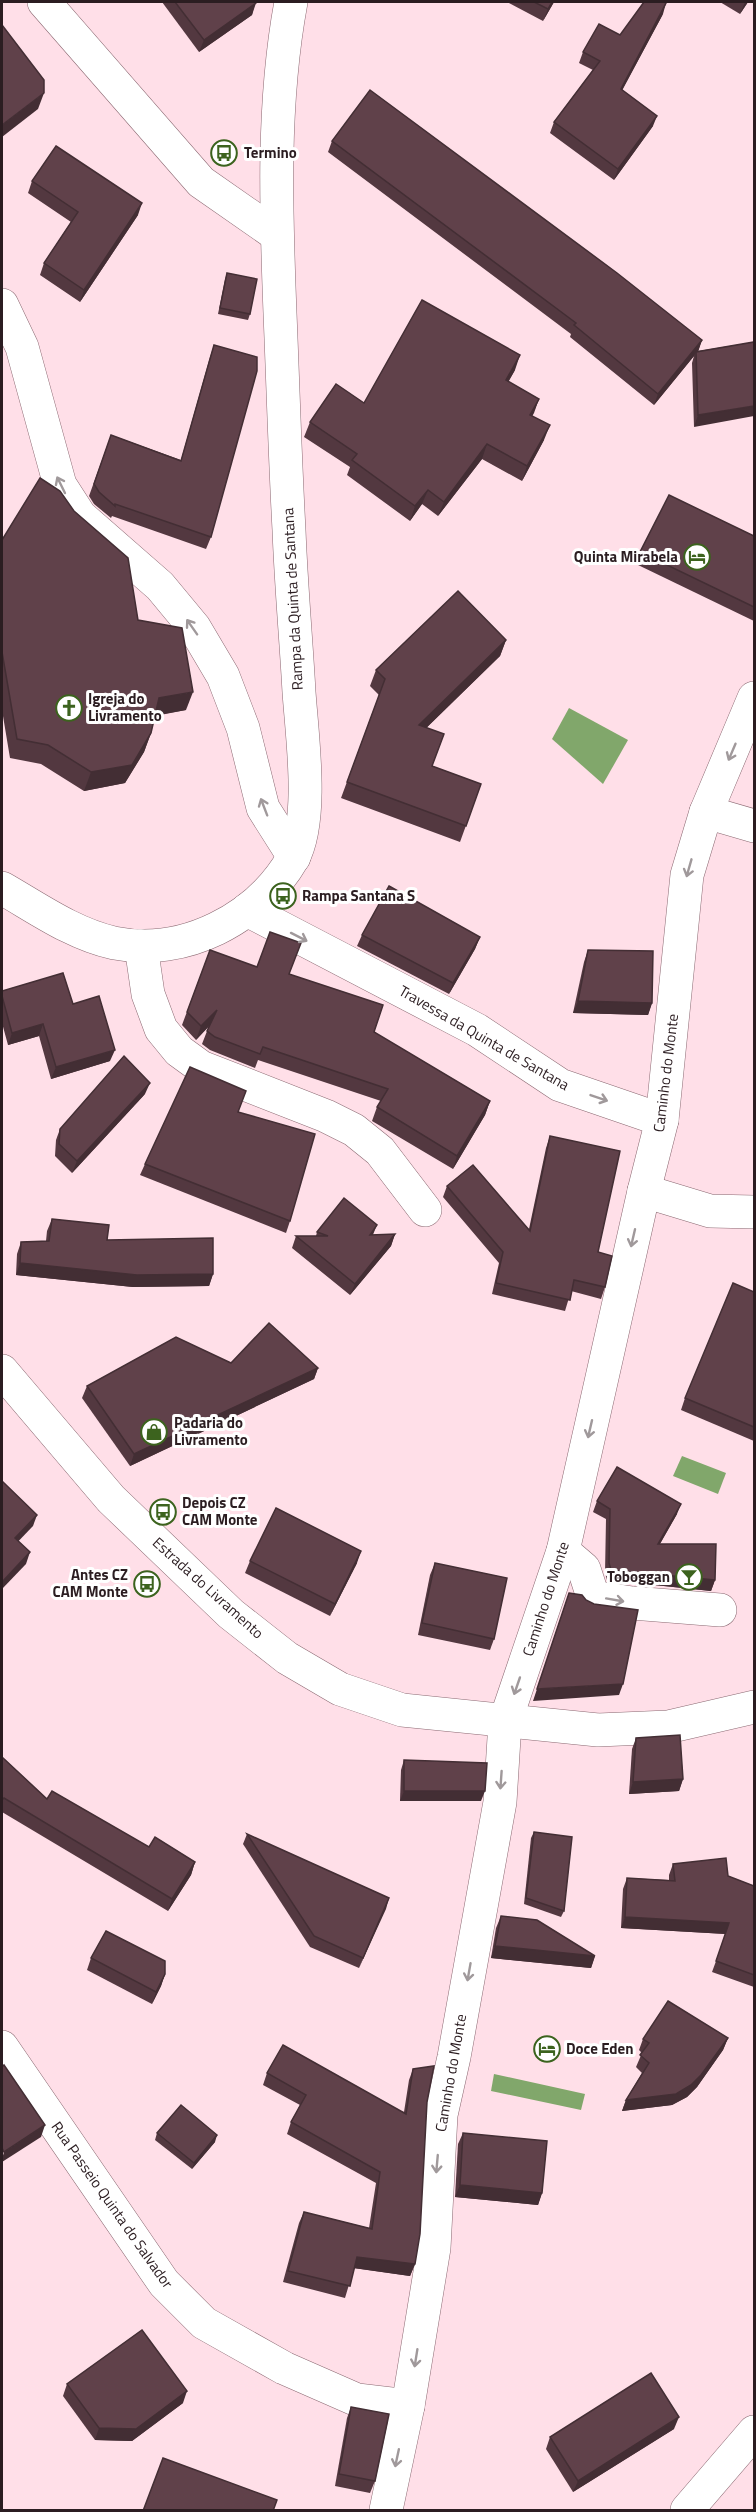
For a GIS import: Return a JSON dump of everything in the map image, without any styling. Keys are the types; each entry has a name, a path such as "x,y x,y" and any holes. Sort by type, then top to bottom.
{"street":[{"path":"44,2 201,182 277,235"},
{"name":"Rampa da Quinta de Santana","path":"2,888 65,925 113,942 141,946 175,943 215,931 247,910 264,897 294,857 302,826 305,783 288,529 277,235 278,110 291,2"},
{"path":"2,305 22,347 60,485 80,516 160,586 194,627 223,676 243,728 263,808 294,857"},
{"name":"Caminho do Monte","path":"386,2511 408,2406 434,2248 441,2115 454,2057 500,1802 505,1722 563,1551 662,1120 687,875 706,812 754,698"},
{"path":"706,812 754,826"},
{"name":"Travessa da Quinta de Santana","path":"247,910 477,1030 560,1085 662,1120"},
{"path":"141,946 148,994 161,1029 179,1051 201,1067 326,1116 354,1130 380,1150 425,1210"},
{"path":"644,1191 710,1211 754,1212"},
{"name":"Estrada do Livramento","path":"2,1371 111,1499 231,1614 287,1658 340,1689 402,1710 598,1730 668,1727 754,1707"},
{"path":"563,1551 584,1569 593,1597 632,1604 720,1610"},
{"name":"Rua Passeio Quinta do Salvador","path":"2,2047 164,2283 204,2323 284,2368 357,2400 408,2406"},
{"path":"687,2511 754,2432"}],"shaded area":[{"path":"569,708 628,740 603,784 552,739"},
{"path":"682,1456 726,1473 718,1494 673,1476"},
{"path":"494,2074 585,2094 581,2110 491,2091"}],"building":[{"path":"175,2 255,2 256,3 204,40"},
{"path":"534,2 552,2 548,9"},
{"path":"644,2 666,3 621,89 657,116 618,169 554,122 600,61 583,52 599,24 620,35"},
{"path":"2,25 44,80 44,93 2,125"},
{"path":"370,90 617,273 702,340 658,394 574,325 576,323 332,141"},
{"path":"56,146 142,203 84,290 44,263 78,212 32,181"},
{"path":"227,273 257,279 250,314 220,308"},
{"path":"422,300 520,355 506,380 539,399 530,415 550,425 527,466 487,444 444,502 428,490 415,506 352,460 357,454 310,422 336,384 364,403"},
{"path":"754,342 754,406 698,415 696,352"},
{"path":"214,345 257,357 257,371 211,537 115,504 115,506 99,492 94,484 111,435 181,461"},
{"name":"Igreja do Livramento","path":"40,478 60,491 74,511 128,558 138,620 182,628 193,692 159,698 151,733 132,765 91,772 48,745 17,739 2,652 2,540"},
{"name":"Quinta Mirabela","path":"669,495 754,536 754,607 640,552"},
{"path":"458,591 506,640 419,725 444,734 432,766 481,784 466,826 347,782 385,679 376,670"},
{"path":"389,886 480,937 453,983 362,935"},
{"path":"270,932 301,943 289,974 383,1005 374,1032 490,1101 457,1156 377,1107 388,1089 263,1047 260,1054 215,1037 207,1031 217,1010 201,1026 187,1012 210,950 257,967"},
{"path":"588,950 653,951 652,1003 578,1001"},
{"path":"63,973 73,1004 99,996 115,1050 56,1067 43,1024 12,1033 2,991"},
{"path":"124,1056 150,1083 77,1161 59,1144 60,1129"},
{"path":"190,1067 246,1091 238,1112 315,1134 290,1221 145,1164"},
{"path":"550,1136 620,1151 598,1252 612,1256 605,1287 574,1280 570,1300 496,1283 503,1252 447,1186 473,1165 530,1231"},
{"path":"344,1198 377,1225 370,1235 395,1234 355,1284 296,1236 328,1236 317,1232"},
{"path":"52,1219 109,1225 107,1240 213,1238 213,1274 137,1275 20,1263 21,1242 49,1241"},
{"path":"733,1283 754,1292 754,1427 685,1398"},
{"name":"Padaria do Livramento","path":"269,1323 318,1368 134,1454 87,1386 176,1337 231,1363"},
{"path":"617,1467 681,1504 658,1544 716,1544 715,1580 611,1570 609,1563 610,1509 597,1501"},
{"path":"2,1481 37,1515 15,1538 30,1552 2,1582"},
{"path":"276,1508 361,1551 335,1604 250,1561"},
{"path":"435,1563 507,1578 494,1639 422,1623"},
{"path":"569,1593 582,1595 594,1604 638,1610 623,1684 537,1689"},
{"path":"680,1735 683,1779 633,1782 636,1738"},
{"path":"2,1757 47,1799 52,1791 149,1847 155,1837 195,1862 172,1899 4,1798 2,1800"},
{"path":"404,1760 487,1763 485,1791 404,1791"},
{"path":"534,1832 572,1837 564,1911 526,1898"},
{"path":"247,1834 389,1898 363,1958 314,1936"},
{"path":"726,1858 728,1876 754,1886 754,1975 716,1961 729,1923 625,1917 627,1878 675,1881 673,1864"},
{"path":"501,1916 537,1920 595,1956 495,1946"},
{"path":"106,1931 165,1961 165,1974 156,1992 91,1958"},
{"path":"668,2001 728,2038 691,2085 676,2094 626,2100 649,2063 640,2055 649,2043 643,2039"},
{"path":"283,2045 406,2114 413,2069 434,2066 427,2102 420,2234 415,2264 357,2257 350,2286 288,2271 304,2212 372,2229 380,2172 291,2122 306,2095 267,2073"},
{"path":"4,2065 45,2125 4,2152 2,2148 2,2067"},
{"path":"181,2105 217,2135 194,2163 157,2133"},
{"path":"463,2133 547,2141 542,2193 460,2185"},
{"path":"142,2330 187,2391 136,2429 99,2428 67,2384"},
{"path":"651,2373 679,2417 578,2481 550,2437"},
{"path":"351,2407 389,2414 375,2481 339,2474"},
{"path":"163,2458 277,2500 273,2511 143,2511"}],"place":[{"name":"Termino","path":"224,153"},
{"name":"Quinta Mirabela","path":"697,557"},
{"name":"Igreja do Livramento","path":"69,708"},
{"name":"Rampa Santana S","path":"283,896"},
{"name":"Padaria do Livramento","path":"154,1432"},
{"name":"Depois CZ CAM Monte","path":"163,1512"},
{"name":"Toboggan","path":"689,1577"},
{"name":"Antes CZ CAM Monte","path":"147,1584"},
{"name":"Doce Eden","path":"547,2049"}]}
